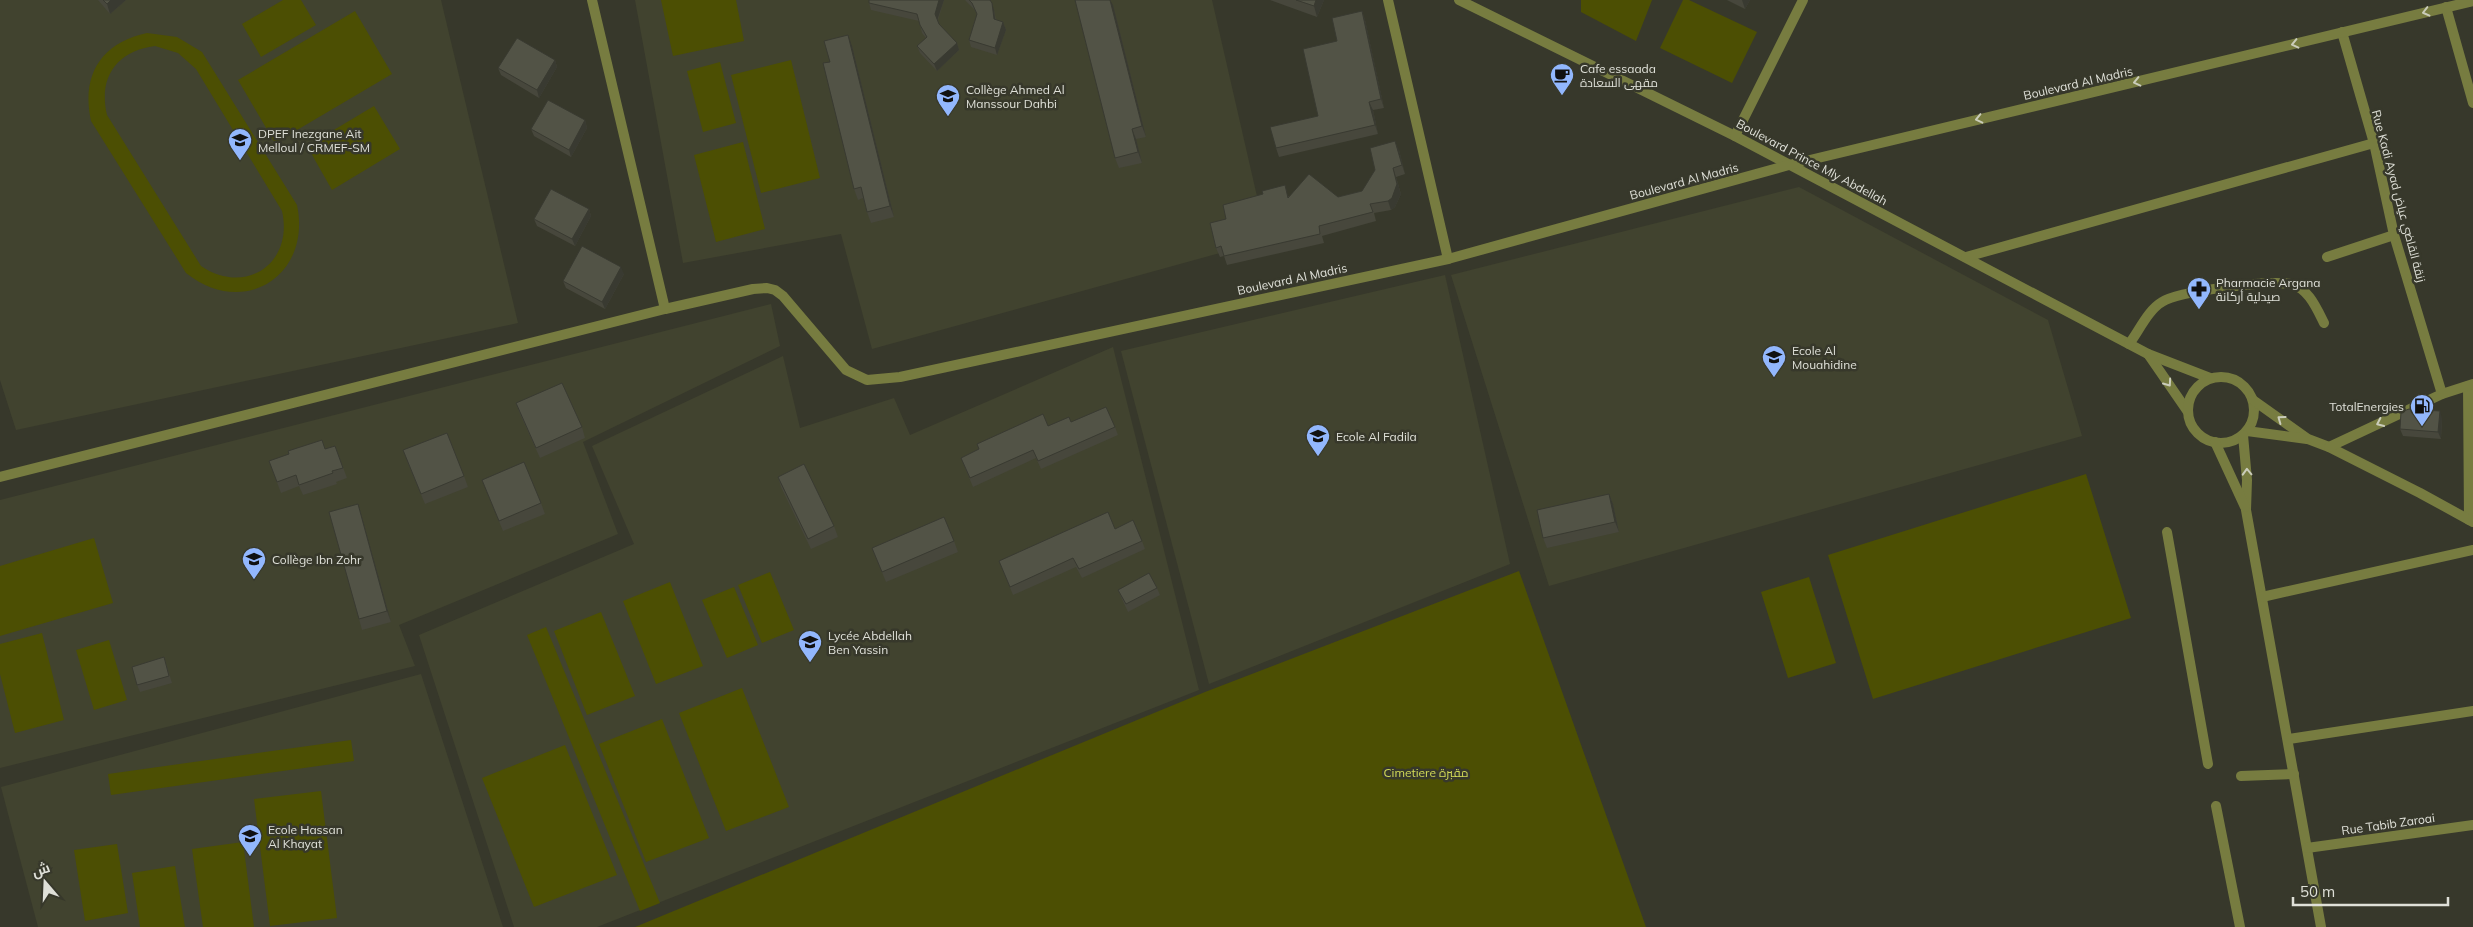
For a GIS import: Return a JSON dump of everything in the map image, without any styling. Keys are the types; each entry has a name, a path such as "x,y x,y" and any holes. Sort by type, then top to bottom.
{"street":[{"path":"592,0 665,309"},
{"path":"1388,0 1448,259"},
{"name":"Boulevard Prince Mly Abdellah","path":"1459,0 1735,136 2148,354 2210,378"},
{"path":"1735,136 1803,0"},
{"name":"Boulevard Al Madris","path":"0,477 665,309 767,288 776,290 794,308 846,370 867,380 900,377 1448,259 1789,165 2473,0"},
{"path":"2446,7 2473,103"},
{"name":"Rue Kadi Ayad زنقة القاضي عياض","path":"2342,32 2374,143 2394,235 2442,394"},
{"path":"1966,257 2374,143"},
{"path":"2327,257 2394,235"},
{"path":"2129,344 2159,303 2170,297 2221,288 2290,284 2308,295 2324,323"},
{"name":"Boulevard Prince Mly Abdellah","path":"2148,354 2188,412"},
{"path":"2253,400 2252,422 2245,433 2230,441 2215,442 2202,437 2192,426 2188,412 2190,397 2198,386 2210,378 2223,376 2236,380 2247,388 2253,400 2308,439 2329,447 2471,521 2470,385 2442,394 2329,447"},
{"path":"2245,433 2308,439"},
{"path":"2245,433 2246,510 2288,738 2320,927"},
{"path":"2215,442 2246,510"},
{"path":"2166,532 2208,764"},
{"path":"2262,597 2473,550"},
{"path":"2288,738 2473,711"},
{"path":"2241,776 2294,774"},
{"path":"2216,806 2240,927"},
{"name":"Rue Tabib Zaroai","path":"2306,848 2473,825"}],"shaded area":[{"name":"DPEF Inezgane Ait Melloul / CRMEF-SM","path":"0,0 441,0 518,323 16,430 0,380"},
{"name":"Collège Ahmed Al Manssour Dahbi","path":"635,0 1212,0 1267,240 872,349 841,234 683,263"},
{"name":"Ecole Al Mouahidine","path":"1799,187 2048,320 2082,436 1549,586 1451,275"},
{"name":"Ecole Al Fadila","path":"1445,275 1510,564 1209,684 1121,351"},
{"name":"Collège Ibn Zohr","path":"771,304 780,346 583,442 618,534 399,625 415,666 0,768 0,500"},
{"name":"Lycée Abdellah Ben Yassin","path":"1113,347 1199,690 597,927 514,927 419,635 634,544 592,446 783,356 800,428 894,398 910,435"},
{"name":"Ecole Hassan Al Khayat","path":"421,674 503,927 38,927 1,787"}],"green space":[{"path":"283,0 301,0 316,25 261,57 242,24"},
{"path":"661,0 736,0 744,41 673,56"},
{"path":"1581,0 1652,0 1636,41 1581,12"},
{"path":"1683,0 1689,0 1757,32 1732,83 1660,48"},
{"path":"355,11 392,74 275,143 238,80"},
{"path":"147,33 177,37 202,52 297,205 299,230 294,252 284,270 268,283 250,290 230,292 208,286 186,273 91,121 89,89 92,76 106,53 117,44","holes":["155,46 178,53 196,69 282,211 284,230 281,246 273,260 262,270 249,276 234,278 218,274 201,266 107,115 105,89 113,68 121,60 142,49"]},
{"path":"791,60 820,178 761,193 731,75"},
{"path":"720,62 736,123 703,132 687,71"},
{"path":"374,106 400,149 332,190 307,146"},
{"path":"743,142 765,229 716,242 694,155"},
{"path":"2086,474 2131,618 1873,699 1828,555"},
{"path":"94,538 113,603 0,636 0,566"},
{"name":"Cimetiere مقبرة","path":"1519,571 1646,927 635,927 1205,692"},
{"path":"770,572 794,630 762,643 738,585"},
{"path":"1809,577 1836,663 1788,678 1761,592"},
{"path":"670,582 703,666 656,684 623,601"},
{"path":"734,587 758,645 727,658 702,600"},
{"path":"601,612 635,696 587,715 554,631"},
{"path":"546,627 660,903 640,911 527,635"},
{"path":"42,633 64,720 15,733 0,674 0,644"},
{"path":"109,640 127,700 94,710 76,650"},
{"path":"742,688 789,807 726,831 679,713"},
{"path":"662,719 709,838 646,862 599,744"},
{"path":"351,740 354,761 111,795 108,774"},
{"path":"565,745 617,875 534,907 482,778"},
{"path":"321,791 337,918 270,926 254,799"},
{"path":"243,842 254,927 203,927 192,849"},
{"path":"117,844 128,913 85,921 74,850"},
{"path":"175,866 185,927 140,927 132,873"}],"building":[{"path":"103,0 111,0 107,4"},
{"path":"869,0 939,0 935,14 939,24 957,43 934,64 917,46 927,37 920,25 917,14 869,3"},
{"path":"969,0 990,0 994,19 1003,22 995,48 969,40 977,14"},
{"path":"1075,0 1110,0 1142,126 1132,129 1138,152 1115,158"},
{"path":"1296,0 1316,0 1314,6"},
{"path":"1362,11 1381,99 1369,102 1375,125 1276,148 1270,127 1318,116 1303,49 1337,41 1332,18"},
{"path":"848,35 890,206 867,212 861,187 854,189 823,63 830,62 824,41"},
{"path":"517,38 555,60 537,90 498,68"},
{"path":"548,100 585,120 569,150 531,129"},
{"path":"1395,141 1402,165 1393,168 1397,184 1392,198 1388,201 1370,204 1373,212 1319,226 1320,234 1224,256 1221,246 1216,248 1210,223 1226,219 1223,205 1263,194 1262,191 1285,185 1288,198 1309,174 1338,197 1362,191 1375,170 1370,148"},
{"path":"551,189 589,209 572,239 534,219"},
{"path":"582,246 621,267 602,302 563,281"},
{"path":"562,383 582,427 536,448 516,403"},
{"path":"1106,407 1115,427 1038,461 1033,450 970,478 961,458 979,449 977,444 1043,414 1048,426 1069,417 1071,422"},
{"name":"TotalEnergies","path":"2409,409 2440,411 2438,432 2400,429 2401,412"},
{"path":"447,433 464,476 421,494 403,450"},
{"path":"322,440 325,449 335,446 343,468 299,485 296,475 277,482 269,461 289,454 288,451"},
{"path":"524,462 541,503 499,521 482,480"},
{"path":"804,464 834,526 808,539 778,477"},
{"path":"1609,494 1615,522 1543,538 1537,510"},
{"path":"358,504 387,611 359,619 329,512"},
{"path":"1108,512 1115,529 1133,520 1142,541 1079,569 1073,558 1010,587 999,561"},
{"path":"944,517 954,541 882,572 872,548"},
{"path":"1149,573 1157,588 1126,604 1118,590"},
{"path":"164,657 169,676 137,685 132,667"}],"place":[{"name":"Cafe essaada مقهى السعادة","path":"1562,96"},
{"name":"Collège Ahmed Al Manssour Dahbi","path":"948,117"},
{"name":"DPEF Inezgane Ait Melloul / CRMEF-SM","path":"240,161"},
{"name":"Pharmacie Argana صيدلية أركانة","path":"2199,310"},
{"name":"Ecole Al Mouahidine","path":"1774,378"},
{"name":"TotalEnergies","path":"2422,427"},
{"name":"Ecole Al Fadila","path":"1318,457"},
{"name":"Collège Ibn Zohr","path":"254,580"},
{"name":"Lycée Abdellah Ben Yassin","path":"810,663"},
{"name":"Ecole Hassan Al Khayat","path":"250,857"}]}
